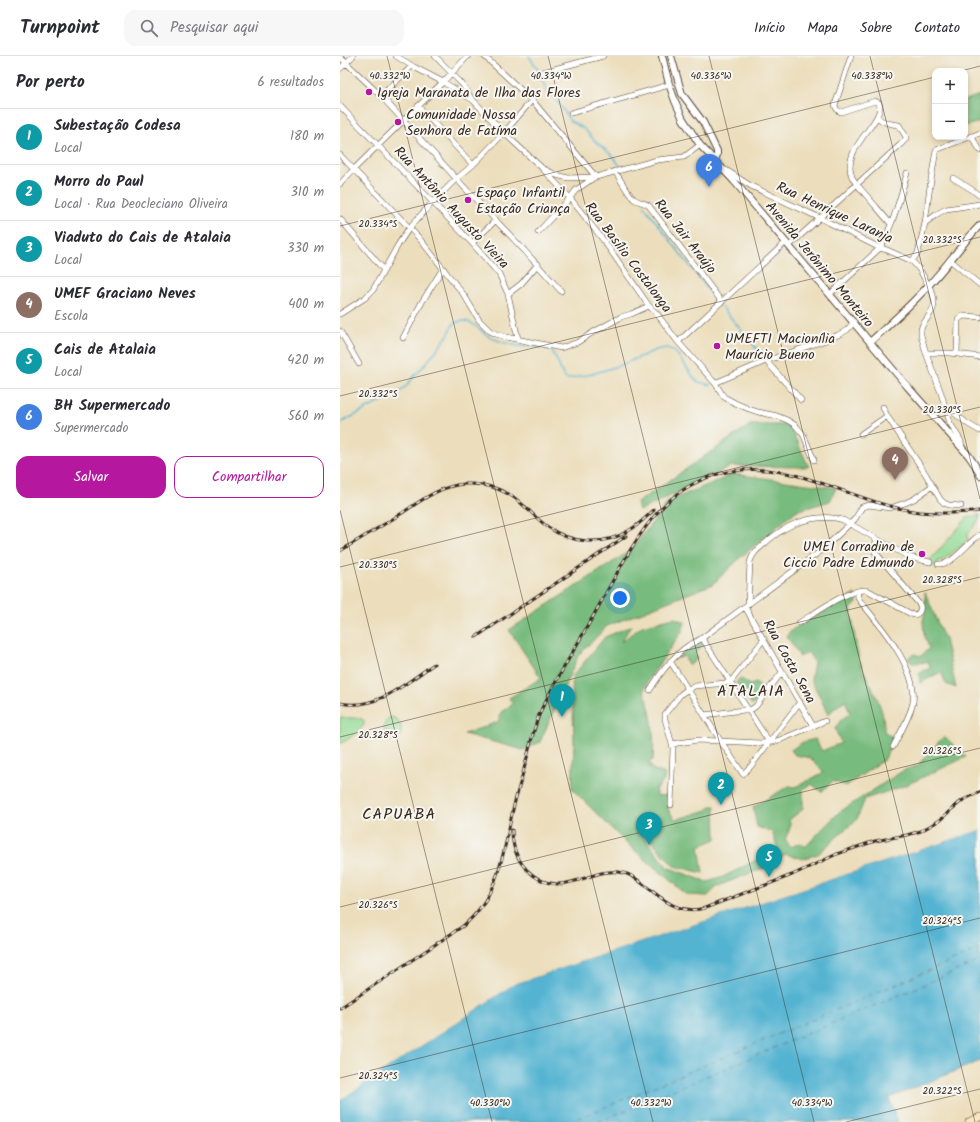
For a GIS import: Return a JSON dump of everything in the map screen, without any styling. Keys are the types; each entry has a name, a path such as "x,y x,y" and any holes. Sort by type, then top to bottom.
{"main road":[{"path":"969,1122 980,1117"}],"street":[{"path":"340,69 353,56"},
{"name":"Rua Basílio Costalonga","path":"396,56 473,100 570,198 604,241 649,306 657,314 678,342 715,383 724,397 758,412 787,420 803,434 814,460"},
{"path":"435,56 452,72 473,100"},
{"path":"340,184 468,56"},
{"path":"484,56 532,100 596,177"},
{"path":"543,72 603,56"},
{"name":"Avenida Jerônimo Monteiro","path":"662,56 669,86 679,110 700,145 715,160 788,244 912,392 962,448 973,462 980,475"},
{"path":"671,56 682,94 703,122 717,151 715,160"},
{"path":"851,56 835,105 836,109 841,112 875,101 880,104 880,107 877,117 864,134 853,154 850,162 850,171 852,178 891,224"},
{"path":"340,57 404,120 456,179 538,264 561,291"},
{"path":"381,96 412,66"},
{"path":"571,113 669,86"},
{"path":"340,314 365,298 373,290 409,228 456,179 473,165 504,133 532,100"},
{"name":"Rua Antônio Augusto Vieira","path":"340,106 500,274 508,294 518,339"},
{"path":"418,106 473,165"},
{"path":"678,342 900,146 906,137 899,125 886,123 877,117"},
{"path":"912,261 918,253 925,223 936,150 980,133"},
{"path":"970,136 980,150"},
{"path":"541,167 556,175 568,178 596,177 657,160 684,157 700,145"},
{"path":"340,155 409,228 444,269 464,294 479,320 490,331 506,337 561,348 578,342 621,317 649,306"},
{"name":"Rua Henrique Laranja","path":"722,168 751,186 880,248 912,261 920,270 932,292 934,299 932,311 920,330 926,354 941,393 951,426 961,441 962,448"},
{"name":"Rua Jair Araújo","path":"620,170 634,198 638,202 650,206 722,302"},
{"path":"830,294 880,248 888,235 907,173"},
{"path":"538,232 576,190 596,177"},
{"path":"953,178 980,196"},
{"path":"925,223 946,209 980,204"},
{"path":"340,219 384,270"},
{"path":"472,243 496,220"},
{"path":"870,342 928,286 980,225"},
{"path":"950,262 970,280"},
{"path":"950,262 980,285"},
{"path":"508,294 521,284 538,264"},
{"path":"403,338 428,292 444,269"},
{"path":"957,354 958,320 963,316 980,317"},
{"path":"715,383 766,361 826,340 847,330 854,322"},
{"path":"340,331 359,364"},
{"path":"926,354 939,352 980,357"},
{"path":"766,361 801,400"},
{"path":"883,407 887,416 925,473 940,499 944,503 961,506"},
{"path":"947,413 954,413 980,431"},
{"path":"861,434 887,416"},
{"path":"650,690 670,661 687,646 702,638 812,558 855,519 860,509 869,505 890,508 911,501 932,486"},
{"path":"746,606 751,557 771,538 789,526 806,520 832,517 843,520 909,557 930,562"},
{"path":"938,564 944,564 949,561 980,534"},
{"path":"971,542 980,539"},
{"path":"799,623 841,598 857,591 867,590 911,614 916,615 920,610 920,605 874,552 874,546 878,540"},
{"path":"857,591 859,600 885,632 900,656 908,672 913,688 913,706 893,747"},
{"name":"Rua Costa Sena","path":"746,606 813,726"},
{"path":"702,638 769,742"},
{"path":"671,805 672,744 665,719 666,714 681,694 688,689 695,686 726,683 734,679 764,639"},
{"path":"670,661 743,774 751,766 800,702"},
{"path":"704,715 754,708 782,672"},
{"path":"672,744 692,740 769,742 782,739 825,721"}],"green space":[{"path":"980,95 980,122 968,125 968,104 968,99"},
{"path":"750,425 789,425 809,467 732,466 639,511 637,503"},
{"path":"734,474 836,488 830,501 796,511 742,556 713,584 607,626 578,656 540,742 523,750 464,734 498,722 501,712 513,704 509,698 541,678 509,630 630,551 669,501"},
{"path":"980,515 979,520 967,535 968,540 943,560 938,561 937,566 929,565 930,560 967,518"},
{"path":"925,592 945,639 956,688 946,684 941,672 920,683 919,674 930,669 929,662 912,663 908,658 914,654 921,656 929,648 924,634 923,621 925,611"},
{"path":"855,594 857,603 851,609 859,657 880,704 884,722 884,731 893,738 885,759 846,786 833,781 821,792 812,784 803,789 803,809 789,820 790,828 785,839 790,847 801,843 805,847 838,813 904,770 917,766 944,736 966,757 904,786 865,799 857,819 818,854 803,859 785,854 776,863 718,886 708,896 687,895 625,842 572,789 574,742 572,677 605,637 631,626 621,642 642,626 674,618 685,622 683,630 648,680 644,690 651,716 654,741 653,760 649,762 652,769 665,774 664,781 655,789 657,796 668,795 668,809 675,820 707,810 711,806 715,806 716,839 699,846 703,873 674,866 645,834 644,826 644,837 667,867 707,882 723,877 778,849 772,832 757,827 753,807 789,786 796,787 824,772 810,758 795,755 791,750 803,742 815,739 822,751 841,743 835,728 841,720 850,713 845,700 828,714 811,679 814,662 808,652 800,657 787,636 790,631"},
{"path":"701,641 704,644 695,652 697,659 690,665 687,663 685,656 676,658"},
{"path":"740,678 750,685 756,683 764,690 752,705 736,682"},
{"path":"340,717 362,719 364,721 364,725 357,733 340,744"},
{"path":"392,717 397,720 401,728 400,737 395,740 391,740 387,737 384,728 387,719"}],"water":[{"path":"980,830 980,1061 889,1098 898,1122 340,1122 340,1100 514,984"}],"pier":[{"path":"980,828 980,830 514,984 340,1100 340,1097 514,982"}],"waterway":[{"path":"529,56 539,71 547,92 562,108 570,121 583,128 597,143 613,156 620,166 622,177 637,198"},
{"path":"644,206 716,300"},
{"path":"722,307 766,360"},
{"path":"340,423 401,391 438,348 449,333 452,326 460,321 466,321 488,336 510,344 549,349 555,357 563,375 568,379 592,374 621,365 656,350 666,348 673,350 677,354 698,382 711,385"}],"ferry route":[{"path":"570,1122 980,949"},
{"path":"598,1122 980,961"}],"railway":[{"path":"340,1008 463,926 475,914 485,900 493,886 499,870 514,805 536,723 542,708 634,545 657,513 671,499 703,479 720,473 738,470 757,470 776,471 795,475 888,506 920,512 958,513 980,511"},
{"path":"340,551 430,495 447,487 456,485 473,484 496,488 517,500 538,519 557,533 577,540 598,541 619,536 635,527 654,510"},
{"path":"476,637 626,536"},
{"path":"340,703 366,703 378,699 390,694 434,664"},
{"path":"512,830 517,856 526,869 539,879 552,884 564,884 599,874 611,872 624,873 634,877 671,904 678,907 695,910 705,908 792,875 837,854 875,841 921,831 940,820 963,800 980,792"}],"place":[{"name":"Igreja Maranata de Ilha das Flores","path":"369,92"},
{"name":"Comunidade Nossa Senhora de Fatíma","path":"398,122"},
{"name":"BH Supermercado","path":"709,187"},
{"name":"Espaço Infantil Estação Criança","path":"468,200"},
{"name":"UMEFTI Macionília Maurício Bueno","path":"717,346"},
{"name":"UMEF Graciano Neves","path":"895,480"},
{"name":"UMEI Corradino de Ciccio Padre Edmundo","path":"922,554"},
{"name":"Subestação Codesa","path":"562,717"},
{"name":"Morro do Paul","path":"721,805"},
{"name":"Viaduto do Cais de Atalaia","path":"649,845"},
{"name":"Cais de Atalaia","path":"769,877"}],"district":[{"name":"ATALAIA","path":"751,690"},
{"name":"CAPUABA","path":"399,813"}]}
